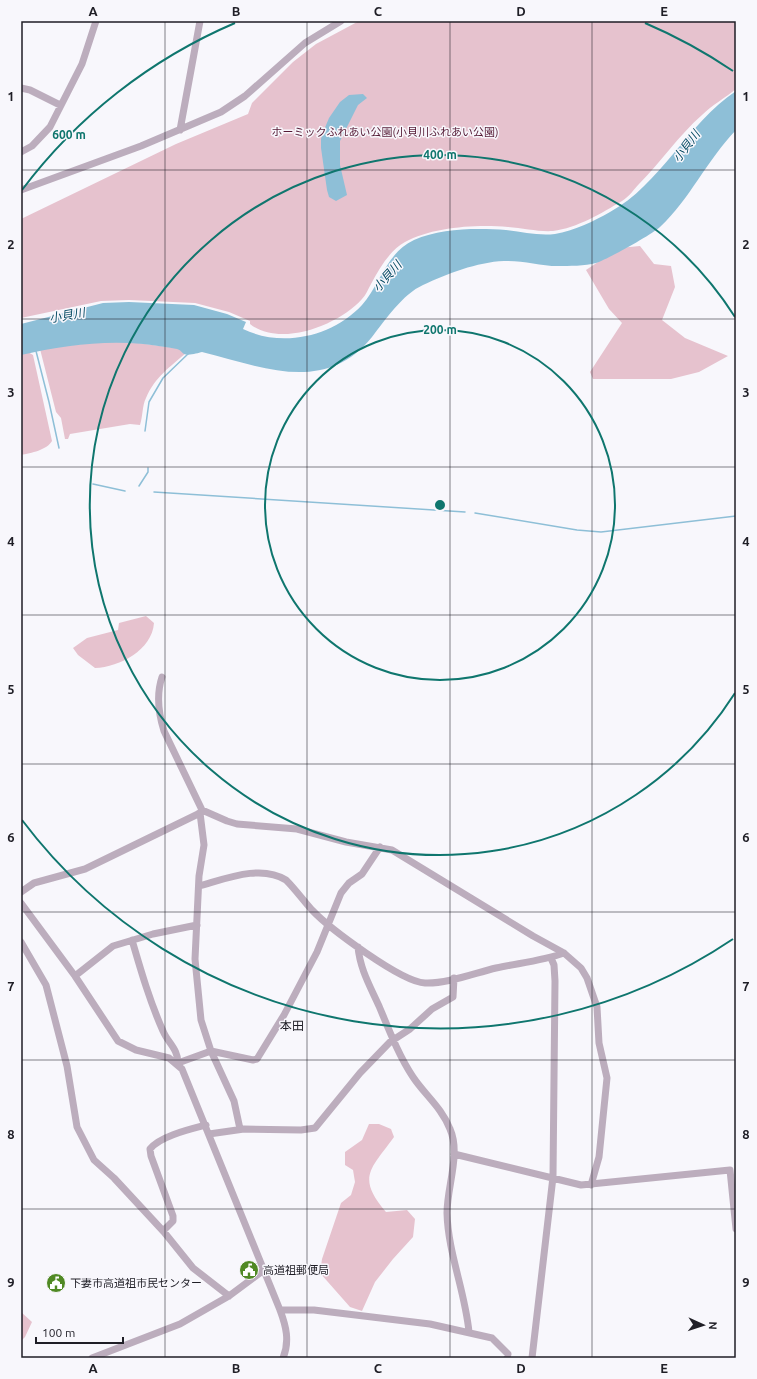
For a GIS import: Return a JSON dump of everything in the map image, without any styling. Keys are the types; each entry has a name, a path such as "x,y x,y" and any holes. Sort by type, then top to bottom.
{"street":[{"path":"21,152 32,146 50,127 82,64 96,21"},
{"path":"180,130 200,21"},
{"path":"21,190 120,154 180,130 234,104 305,43 341,21"},
{"path":"21,88 30,90 60,105"},
{"path":"162,676 158,700 160,719 201,811 204,845 199,886 196,959 201,1018 203,1029 211,1051 234,1100 240,1129"},
{"path":"21,892 34,883 85,869 201,811 236,824 297,829 346,842 380,847 399,853 469,898 564,953 581,968 591,987 599,1016 599,1043 606,1074 599,1157 591,1185"},
{"path":"178,1063 211,1051 253,1060 260,1057 290,1005 317,952 344,887 362,874 380,847"},
{"path":"199,886 254,873 275,875 286,880 312,910 328,925 358,947 401,974 417,982 439,983 512,964 551,958 564,953"},
{"path":"21,903 75,976 118,1041 132,1049 170,1058 178,1063"},
{"path":"75,976 109,948 153,934 197,925"},
{"path":"132,940 154,1008 165,1036 175,1048 178,1063 188,1080 280,1310 287,1330 286,1356"},
{"path":"21,942 46,985 67,1066 76,1127 94,1160 114,1178 163,1231 193,1268 229,1296"},
{"path":"358,947 365,978 394,1040 413,1077 442,1112 449,1124 453,1136 454,1154 447,1202 448,1232 466,1304 469,1332"},
{"path":"532,1358 553,1177 555,981 554,965 551,958"},
{"path":"209,1134 240,1129 301,1130 314,1128 365,1068 394,1040 418,1022 432,1009 453,997 454,978"},
{"path":"163,1231 173,1221 174,1216 151,1156 150,1149 154,1145 180,1133 206,1125"},
{"path":"454,1154 581,1185 730,1170 736,1229"},
{"path":"92,1358 180,1324 229,1296 264,1270"},
{"path":"280,1310 314,1310 430,1324 469,1332 492,1338 508,1354 507,1358"}],"green space":[{"name":"ホーミックふれあい公園(小貝川ふれあい公園)","path":"359,21 736,21 736,89 710,108 694,123 647,176 622,201 571,227 553,231 496,226 469,226 441,230 416,237 400,245 385,260 365,296 352,309 324,325 309,330 277,334 262,331 250,324 250,321 229,312 195,303 129,300 101,301 21,318 21,219 176,144 248,114 252,103 293,62 316,44"},
{"path":"640,246 654,264 671,266 675,287 662,320 685,338 728,356 699,372 671,379 593,379 590,372 622,323 609,309 586,270 619,248"},
{"path":"115,340 183,349 186,353 163,373 154,384 145,401 140,425 130,424 70,434 68,439 65,439 61,418 56,412 40,349"},
{"path":"28,352 33,355 52,441 43,449 21,455 21,354"},
{"path":"146,616 154,623 152,633 141,649 124,660 105,667 95,668 78,655 73,648 87,638 118,630 119,623"},
{"path":"369,1124 379,1124 391,1129 394,1137 373,1166 369,1181 371,1190 386,1212 407,1210 415,1219 413,1237 375,1282 362,1311 350,1307 320,1273 322,1259 341,1203 351,1195 355,1182 353,1170 345,1165 345,1152 362,1140"},
{"path":"21,1312 32,1322 25,1337 21,1341"}],"water":[{"name":"小貝川","path":"736,91 736,130 716,154 690,192 671,216 655,231 602,261 592,264 558,266 518,261 504,261 473,266 442,277 423,285 408,295 395,308 372,337 354,355 334,366 314,371 292,372 270,369 202,352 186,355 177,349 128,343 97,343 51,349 21,355 21,324 103,303 129,302 194,305 227,314 246,322 243,329 258,335 274,338 306,336 321,332 350,316 362,305 390,261 404,246 414,240 436,233 471,229 506,230 530,234 562,233 591,222 610,212 628,200 644,186 703,120"},
{"path":"363,94 367,98 358,105 340,141 340,165 347,195 336,201 329,197 327,190 321,139 329,118 340,102 349,95"}],"waterway":[{"path":"36,351 59,448"},
{"path":"145,431 149,402 163,378 190,352"},
{"path":"139,486 148,472 148,468"},
{"path":"93,484 125,491"},
{"path":"154,492 465,512"},
{"path":"475,513 577,530 601,532 736,516"}],"place":[{"name":"高道祖郵便局","path":"249,1270"},
{"name":"下妻市高道祖市民センター","path":"56,1283"}],"district":[{"name":"本田","path":"292,1025"}]}
